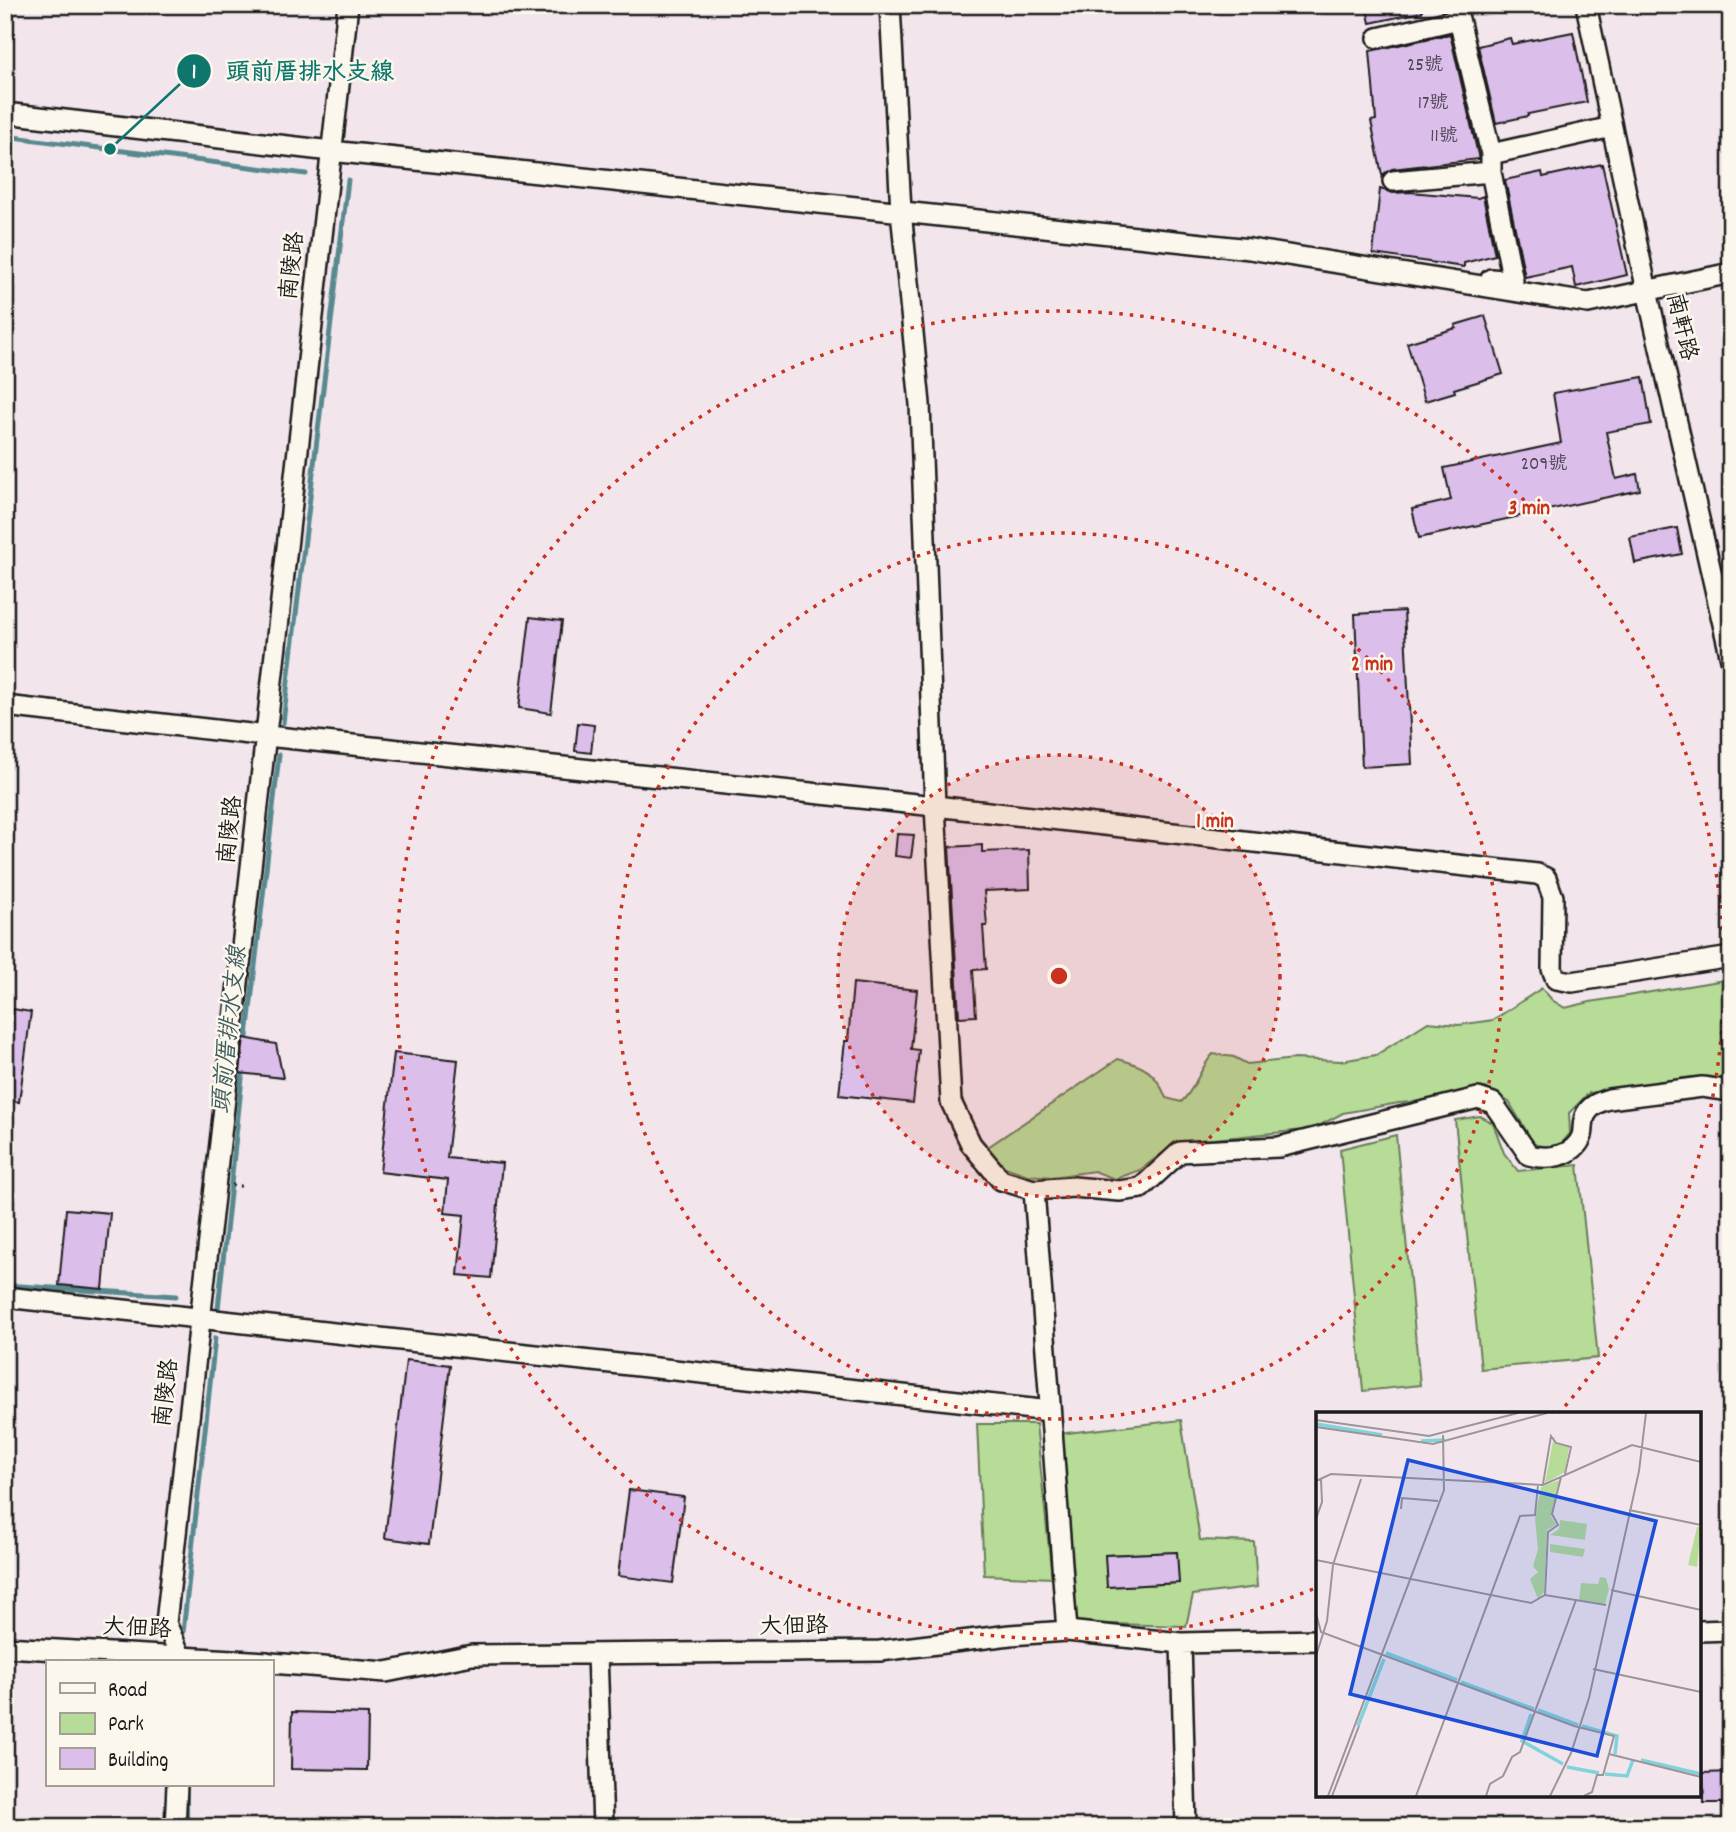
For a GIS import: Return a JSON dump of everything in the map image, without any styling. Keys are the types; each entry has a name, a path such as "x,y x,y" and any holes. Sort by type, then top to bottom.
{"street":[{"name":"南陵路","path":"181,1659 166,1623 348,5"},
{"path":"890,5 901,211 919,404 935,806 951,1102 971,1144 1001,1180 1034,1190 1073,1187 1119,1191 1141,1188 1180,1152 1279,1147 1478,1098 1493,1103 1529,1155 1542,1158 1557,1156 1574,1149 1582,1136 1586,1114 1595,1104 1609,1099 1702,1087 1731,1091"},
{"name":"南軒路","path":"1586,5 1647,291 1731,659"},
{"path":"1378,38 1459,19 1491,163 1513,281 1454,276"},
{"path":"5,113 331,151 1250,248 1588,303 1731,273"},
{"path":"1392,181 1491,163 1612,127"},
{"path":"5,706 1537,874 1546,878 1553,897 1552,969 1556,979 1572,982 1731,957"},
{"path":"1034,1190 1067,1631"},
{"path":"5,1297 1050,1411"},
{"path":"1701,1631 1731,1630"},
{"name":"大佃路","path":"273,1662 386,1672 472,1655 880,1651 1067,1631 1181,1643 1316,1640"},
{"path":"1181,1643 1186,1827"},
{"name":"大佃路","path":"5,1647 210,1660"},
{"path":"597,1654 603,1827"},
{"path":"175,1827 177,1786"}],"green space":[{"path":"1731,979 1731,1081 1644,1086 1589,1093 1569,1113 1570,1133 1558,1148 1536,1147 1509,1102 1486,1088 1436,1100 1399,1103 1343,1113 1313,1129 1176,1143 1140,1170 1115,1179 1094,1171 1052,1177 1028,1175 1002,1166 988,1147 1118,1059 1148,1071 1158,1082 1166,1098 1181,1102 1213,1054 1234,1057 1247,1064 1295,1059 1341,1061 1376,1055 1428,1022 1459,1025 1493,1020 1542,988 1552,1000 1565,1008"},
{"path":"1480,1116 1493,1123 1504,1153 1518,1171 1578,1165 1598,1358 1481,1369 1455,1120"},
{"path":"1396,1135 1420,1385 1363,1391 1340,1149"},
{"path":"1181,1420 1200,1540 1254,1542 1257,1587 1193,1595 1186,1626 1074,1623 1058,1434","holes":["1177,1552 1178,1583 1108,1587 1106,1555"]},
{"path":"977,1424 1036,1424 1052,1578 984,1575"}],"building":[{"path":"1366,5 1422,5 1422,12 1370,23"},
{"path":"1573,32 1587,102 1496,123 1478,46 1510,38 1512,44"},
{"path":"1450,34 1479,159 1392,169 1382,175 1371,121 1376,120 1370,51"},
{"path":"1602,164 1627,275 1576,287 1572,267 1525,277 1505,180 1542,172 1543,177"},
{"path":"1380,189 1393,193 1478,198 1483,196 1495,255 1464,263 1464,267 1373,254"},
{"path":"1485,316 1503,374 1425,401 1407,343"},
{"path":"1643,377 1651,424 1606,432 1616,479 1637,474 1640,490 1419,538 1412,509 1451,500 1444,468 1561,443 1553,393"},
{"path":"1677,528 1682,554 1635,563 1630,537"},
{"path":"1404,611 1412,764 1362,767 1355,614"},
{"path":"530,617 562,621 551,713 519,708"},
{"path":"578,723 594,725 591,753 575,751"},
{"path":"897,834 914,835 911,858 895,856"},
{"path":"982,845 982,852 1029,850 1030,889 984,891 987,926 983,926 986,969 973,970 976,1016 959,1017 949,847"},
{"path":"853,983 917,990 911,1049 919,1050 913,1103 839,1095 845,1041 848,1041"},
{"path":"13,1009 31,1012 19,1102 5,1100 5,1067"},
{"path":"244,1038 276,1044 283,1078 240,1073"},
{"path":"394,1053 458,1060 447,1158 502,1163 491,1278 458,1275 464,1215 445,1213 448,1180 380,1172"},
{"path":"66,1209 110,1213 103,1289 59,1285"},
{"path":"406,1360 450,1365 429,1544 385,1538"},
{"path":"629,1490 684,1497 673,1583 618,1576"},
{"path":"1177,1552 1179,1583 1107,1587 1105,1555"},
{"path":"292,1712 368,1714 367,1770 291,1769"},
{"path":"1731,1772 1731,1803 1704,1803 1703,1773"}],"waterway":[{"name":"頭前厝排水支線","path":"5,136 306,174"},
{"name":"頭前厝排水支線","path":"283,723 348,180"},
{"name":"頭前厝排水支線","path":"246,1045 279,755"},
{"name":"頭前厝排水支線","path":"218,1309 243,1068"},
{"path":"5,1285 176,1296"},
{"name":"頭前厝排水支線","path":"182,1642 215,1338"},
{"name":"頭前厝排水支線","path":"186,1786 187,1827"}],"place":[{"name":"頭前厝排水支線","path":"110,149"}]}
